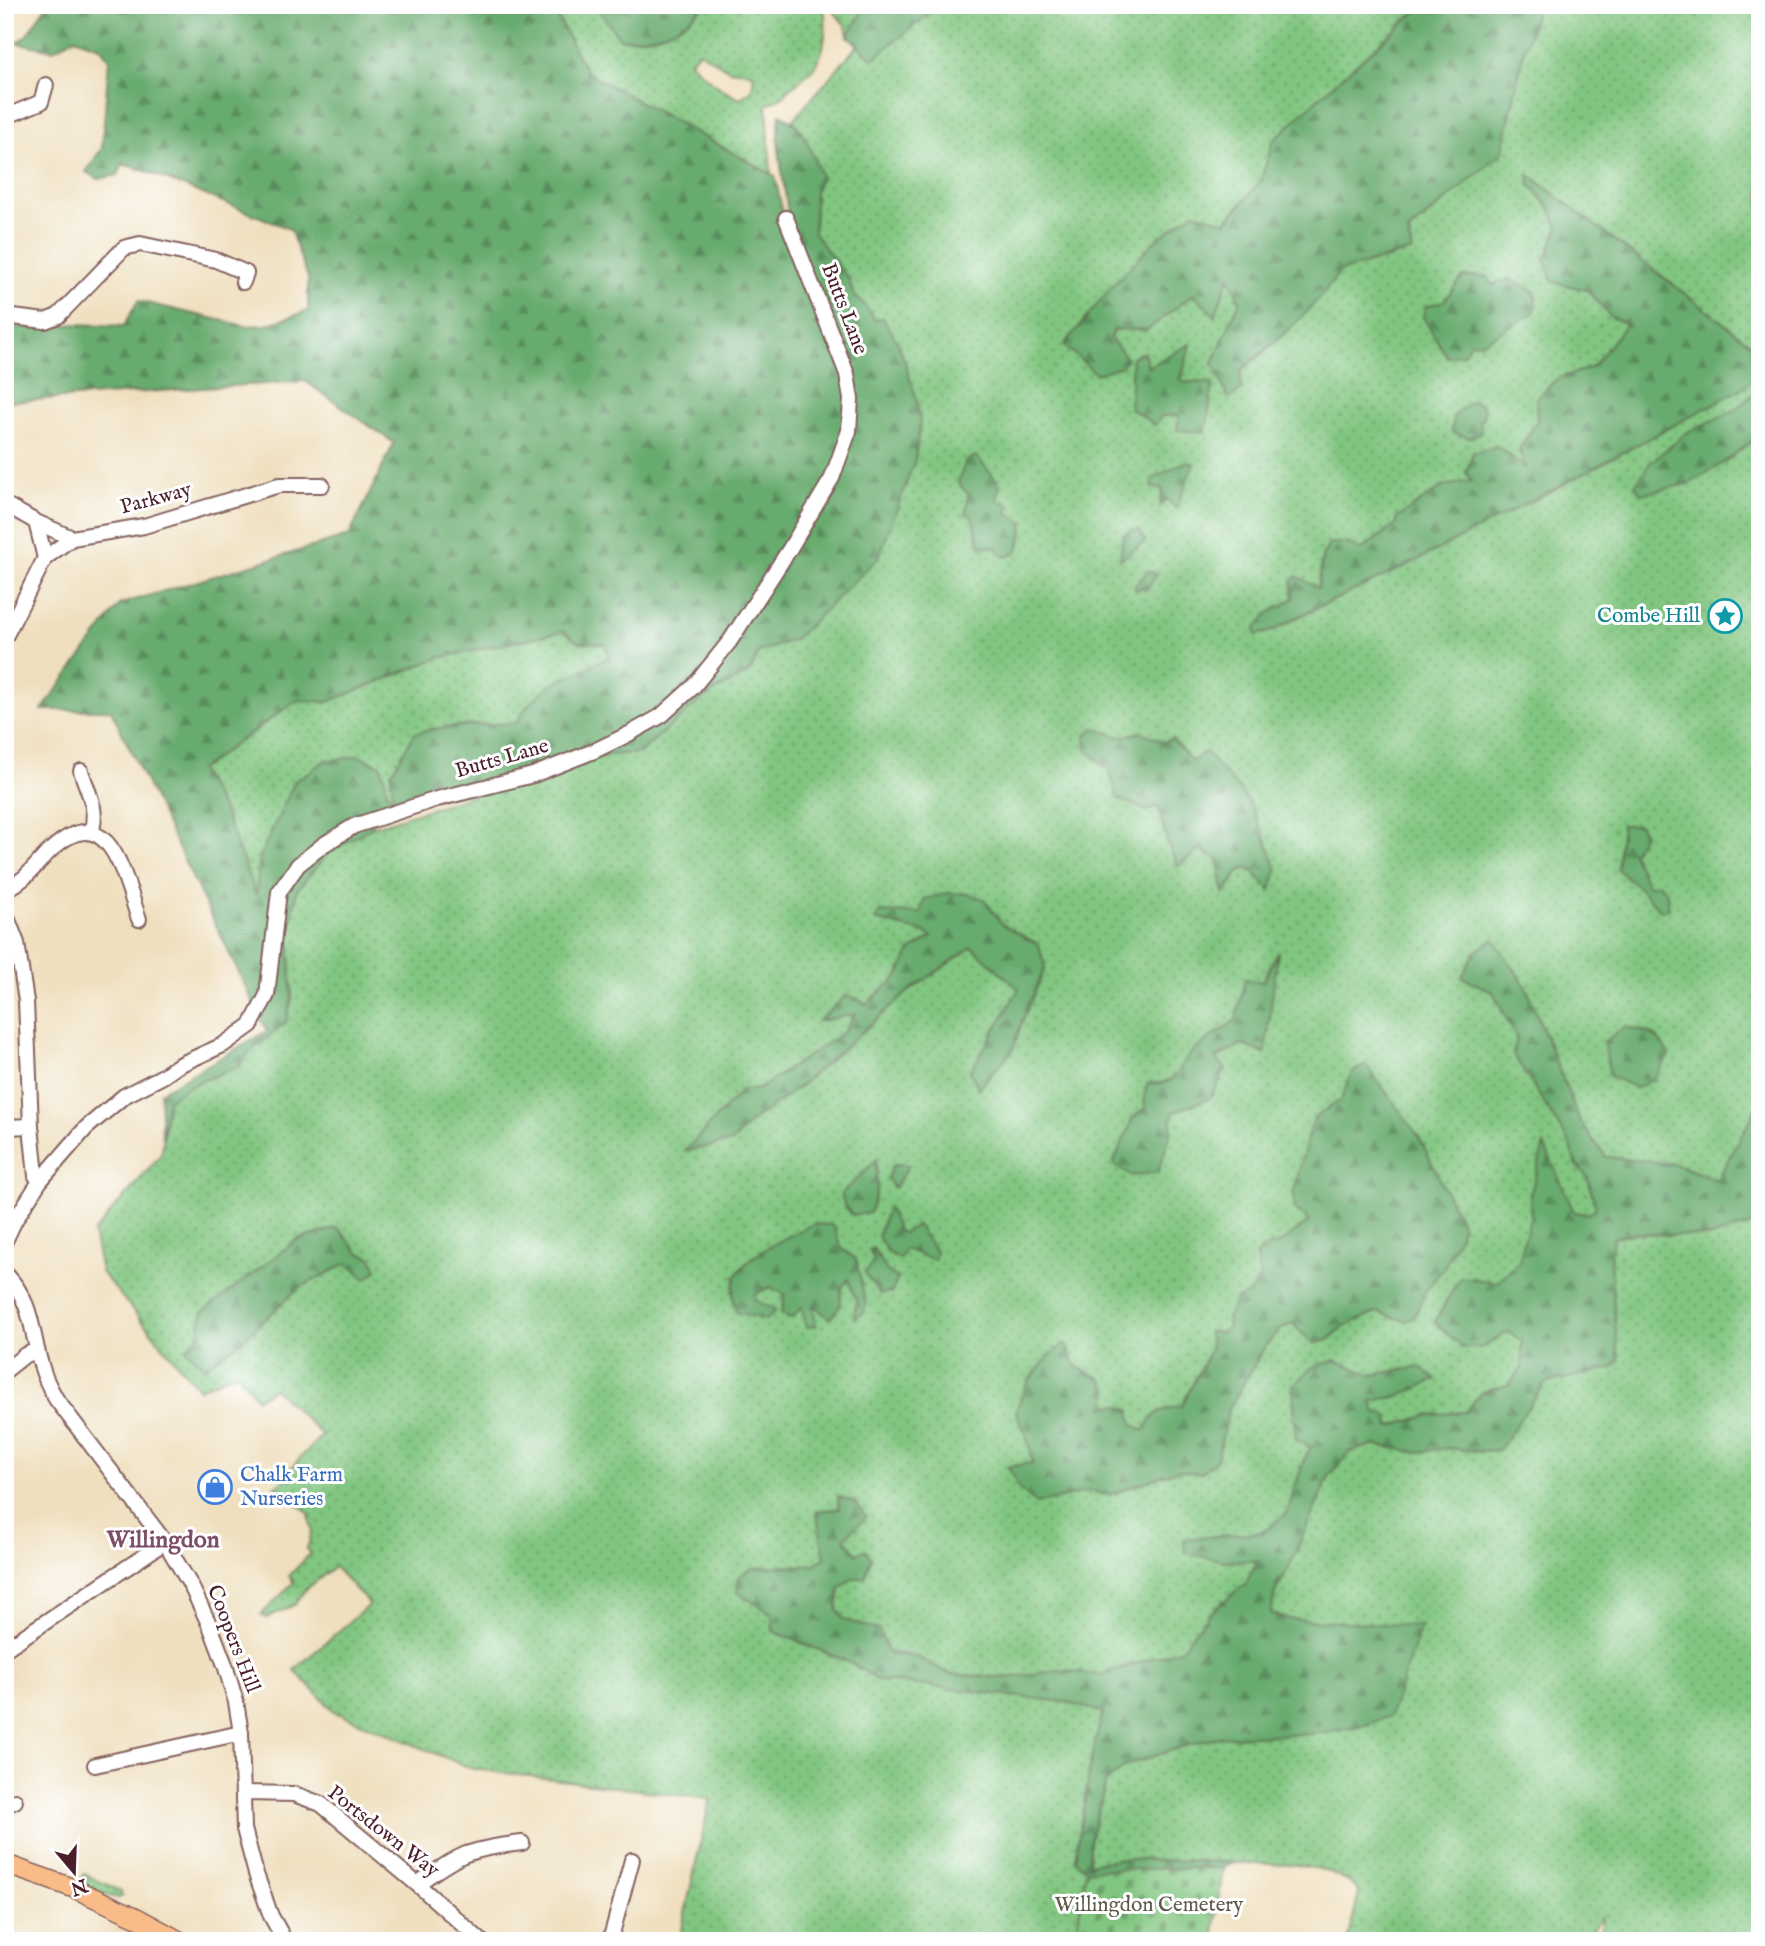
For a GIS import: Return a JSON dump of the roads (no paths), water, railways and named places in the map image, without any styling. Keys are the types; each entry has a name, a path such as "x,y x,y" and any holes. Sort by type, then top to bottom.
{"main road":[{"path":"5,1864 73,1888 180,1941"}],"street":[{"path":"5,117 45,105 46,85"},
{"name":"Butts Lane","path":"5,1241 40,1181 86,1128 124,1096 179,1065 223,1045 251,1025 267,995 279,892 298,865 323,845 354,826 436,799 533,775 627,735 661,716 693,687 730,641 832,478 849,431 850,399 847,374 786,218"},
{"path":"5,316 45,321 58,316 124,248 140,244 216,260 246,272 243,282"},
{"name":"Parkway","path":"72,538 144,526 279,485 322,485"},
{"path":"5,506 10,506 36,522 72,538 45,558 5,637"},
{"path":"36,522 45,558"},
{"path":"81,771 94,809 95,819 91,832"},
{"path":"5,890 20,883 55,846 71,836 91,832 105,839 113,850 139,919"},
{"path":"5,912 17,943 26,1001 31,1126 36,1176 40,1181"},
{"path":"5,1127 31,1126"},
{"name":"Coopers Hill","path":"5,1273 18,1286 30,1314 44,1376 56,1399 165,1542 191,1586 211,1628 236,1702 241,1733 244,1829 271,1916 285,1941"},
{"path":"5,1370 25,1355 37,1351"},
{"path":"5,1649 165,1542"},
{"path":"95,1765 241,1733"},
{"name":"Portsdown Way","path":"243,1793 294,1794 321,1804 418,1884 481,1941"},
{"path":"418,1884 465,1854 522,1843"},
{"path":"610,1941 632,1860"}],"place":[{"name":"Combe Hill","path":"1725,616"},
{"name":"Chalk Farm Nurseries","path":"215,1487"}],"district":[{"name":"Willingdon","path":"163,1540"}],"park label":[{"name":"Willingdon Cemetery","path":"1149,1905"}]}
